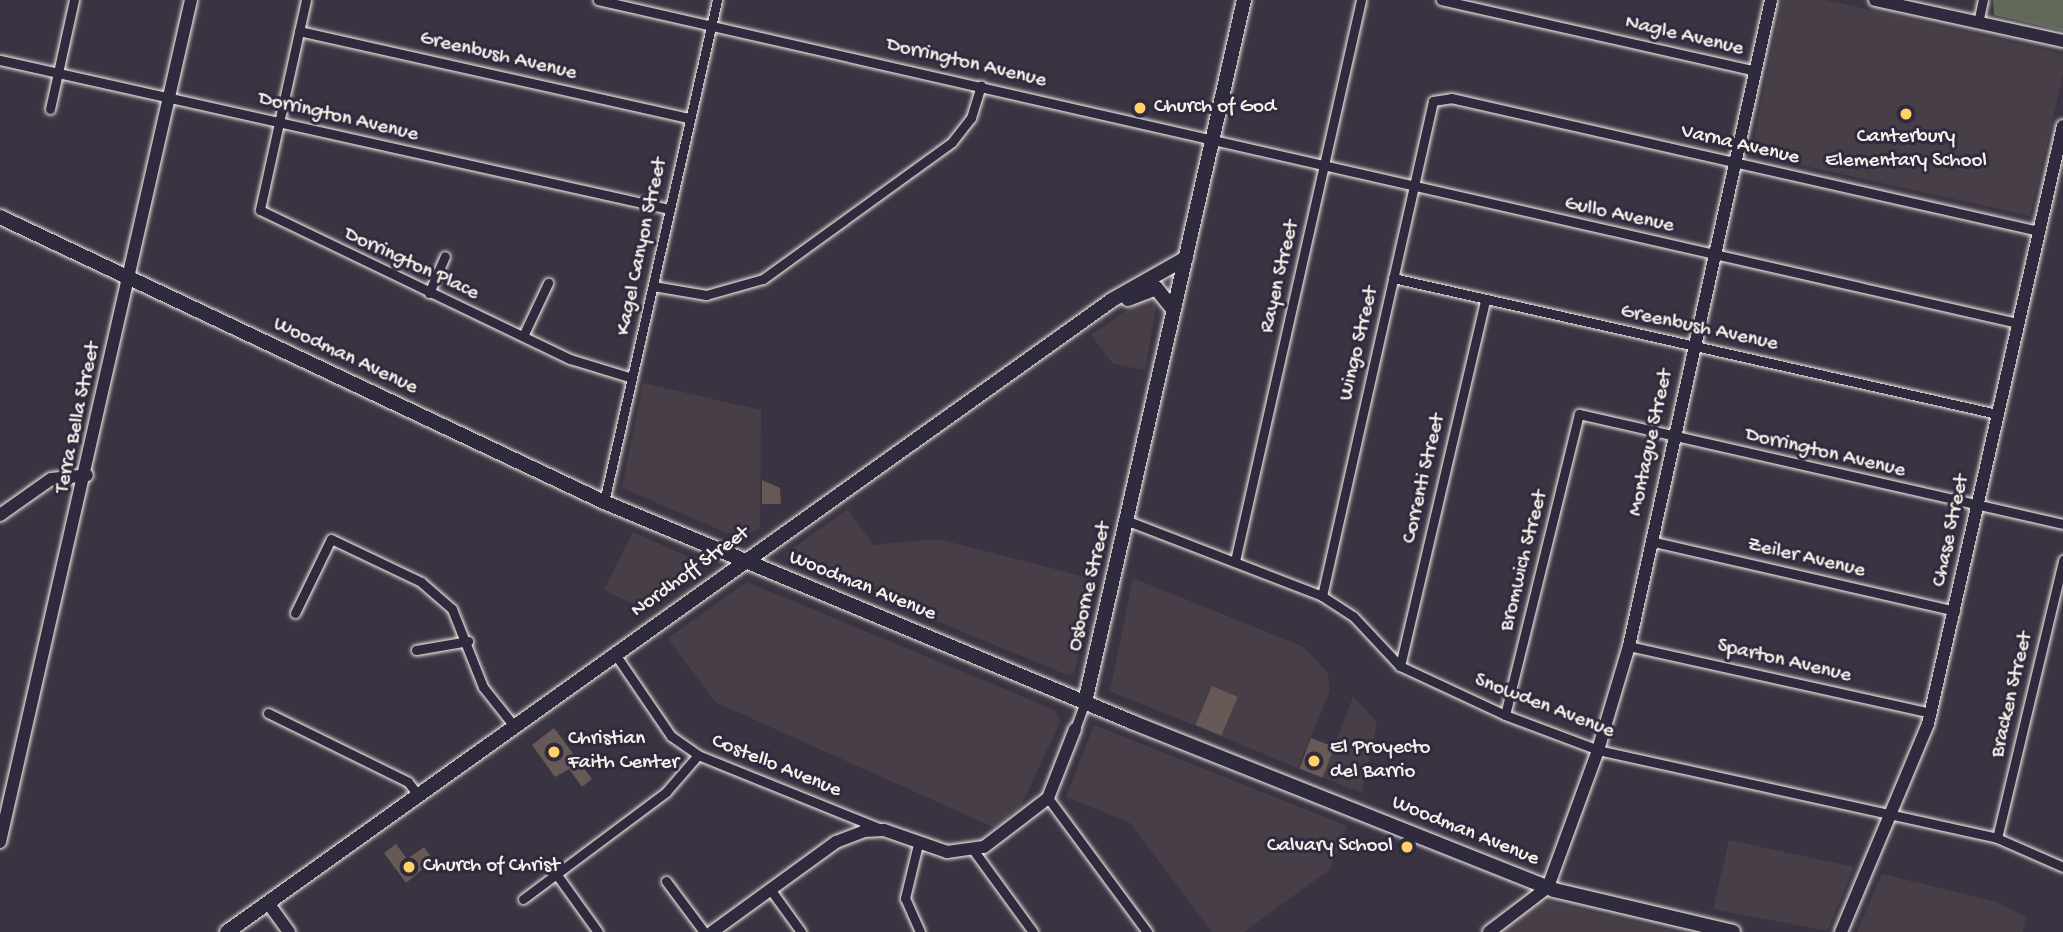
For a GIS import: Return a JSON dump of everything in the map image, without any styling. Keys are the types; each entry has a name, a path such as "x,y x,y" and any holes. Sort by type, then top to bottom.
{"main road":[{"name":"Osborne Street","path":"1085,702 1244,0"},
{"name":"Woodman Avenue","path":"0,217 604,502 1085,702 1548,887 1733,932"},
{"name":"Nordhoff Street","path":"227,932 1112,300 1186,258"},
{"path":"1112,300 1156,288 1174,310"}],"street":[{"path":"50,109 74,0"},
{"name":"Terra Bella Street","path":"0,842 87,475 191,0"},
{"path":"277,123 306,0"},
{"path":"598,0 711,25"},
{"name":"Kagel Canyon Street","path":"604,502 717,0"},
{"name":"Rayen Street","path":"1236,561 1361,0"},
{"name":"Nagle Avenue","path":"1441,0 1756,71"},
{"name":"Montague Street","path":"1548,887 1598,750 1629,646 1693,345 1771,0"},
{"path":"1875,0 2063,41"},
{"path":"1978,23 1983,0"},
{"name":"Dorrington Avenue","path":"711,25 1213,138"},
{"name":"Greenbush Avenue","path":"299,31 690,118"},
{"name":"Dorrington Avenue","path":"0,60 669,209"},
{"path":"653,286 706,295 763,279 952,142 971,118 981,85"},
{"name":"Varna Avenue","path":"1433,102 1451,98 2039,231"},
{"name":"Wingo Street","path":"1322,596 1393,278 1410,188 1433,102"},
{"name":"Dorrington Place","path":"277,123 260,210 570,359 632,379"},
{"name":"Chase Street","path":"1841,932 1893,814 1931,713 2063,126"},
{"name":"Gullo Avenue","path":"1213,138 1410,188 2017,323"},
{"path":"429,293 445,256"},
{"name":"Greenbush Avenue","path":"1393,278 1997,414"},
{"path":"523,336 548,283"},
{"name":"Correnti Street","path":"1400,666 1485,300"},
{"name":"Dorrington Avenue","path":"1580,414 1976,507 2063,524"},
{"name":"Bromwich Street","path":"1505,716 1580,414"},
{"path":"0,515 51,480 87,475"},
{"name":"Snowden Avenue","path":"1128,521 1322,596 1353,616 1400,666 1505,716 1598,750 1997,838 2063,867"},
{"path":"296,613 331,539 438,593 468,641 483,687 514,726"},
{"name":"Zeiler Avenue","path":"1650,541 1955,611"},
{"name":"Bracken Street","path":"1997,838 2063,560"},
{"path":"415,650 468,641"},
{"name":"Sparton Avenue","path":"1629,646 1931,713"},
{"name":"Costello Avenue","path":"615,654 671,736 698,755 884,831"},
{"name":"Osborne Street","path":"974,851 1007,833 1048,798 1085,702"},
{"path":"268,713 408,782 418,795"},
{"path":"523,899 666,793 698,755"},
{"path":"1048,798 1147,932"},
{"path":"712,932 843,838 884,831 947,852 974,851 1033,932"},
{"path":"918,844 905,898 920,932"},
{"path":"557,875 598,932"},
{"path":"666,881 704,932"},
{"path":"1489,932 1548,887"},
{"path":"770,889 801,932"},
{"path":"268,903 289,932"}],"shaded area":[{"name":"Canterbury Elementary School","path":"1782,0 1826,0 2063,54 2063,76 2030,216 1751,154"},
{"path":"1148,296 1157,301 1145,370 1113,364 1091,335"},
{"path":"643,383 761,410 760,529 745,535 727,533 622,488"},
{"path":"848,509 873,545 939,539 1096,580 1074,673 1067,675 788,559 786,553"},
{"path":"633,532 702,563 699,572 646,610 604,590"},
{"path":"1133,578 1304,647 1328,673 1330,691 1298,768 1110,691"},
{"path":"747,582 1055,710 1060,722 1021,806 995,828 715,702 668,638"},
{"path":"1353,697 1377,722 1362,793 1322,777"},
{"path":"1094,725 1347,826 1329,870 1244,932 1212,932 1130,823 1066,797"},
{"path":"1729,840 1854,867 1827,931 1713,909"},
{"path":"1882,874 1997,902 2026,917 2023,932 1857,932"},
{"path":"1541,900 1677,932 1499,932"}],"green space":[{"path":"1993,0 2063,0 2063,31 1994,15"}],"building":[{"path":"762,480 780,488 781,504 762,504"},
{"path":"1212,686 1238,697 1221,736 1196,725"},
{"name":"Christian Faith Center","path":"554,728 592,779 582,787 569,769 555,777 532,745"},
{"name":"El Proyecto del Barrio","path":"1311,738 1334,747 1323,778 1299,769"},
{"name":"Church of Christ","path":"396,844 407,859 424,847 433,860 406,883 384,853"}],"place":[{"name":"Church of God","path":"1140,108"},
{"name":"Canterbury Elementary School","path":"1906,114"},
{"name":"Christian Faith Center","path":"554,752"},
{"name":"El Proyecto del Barrio","path":"1314,761"},
{"name":"Calvary School","path":"1407,847"},
{"name":"Church of Christ","path":"409,867"}]}
